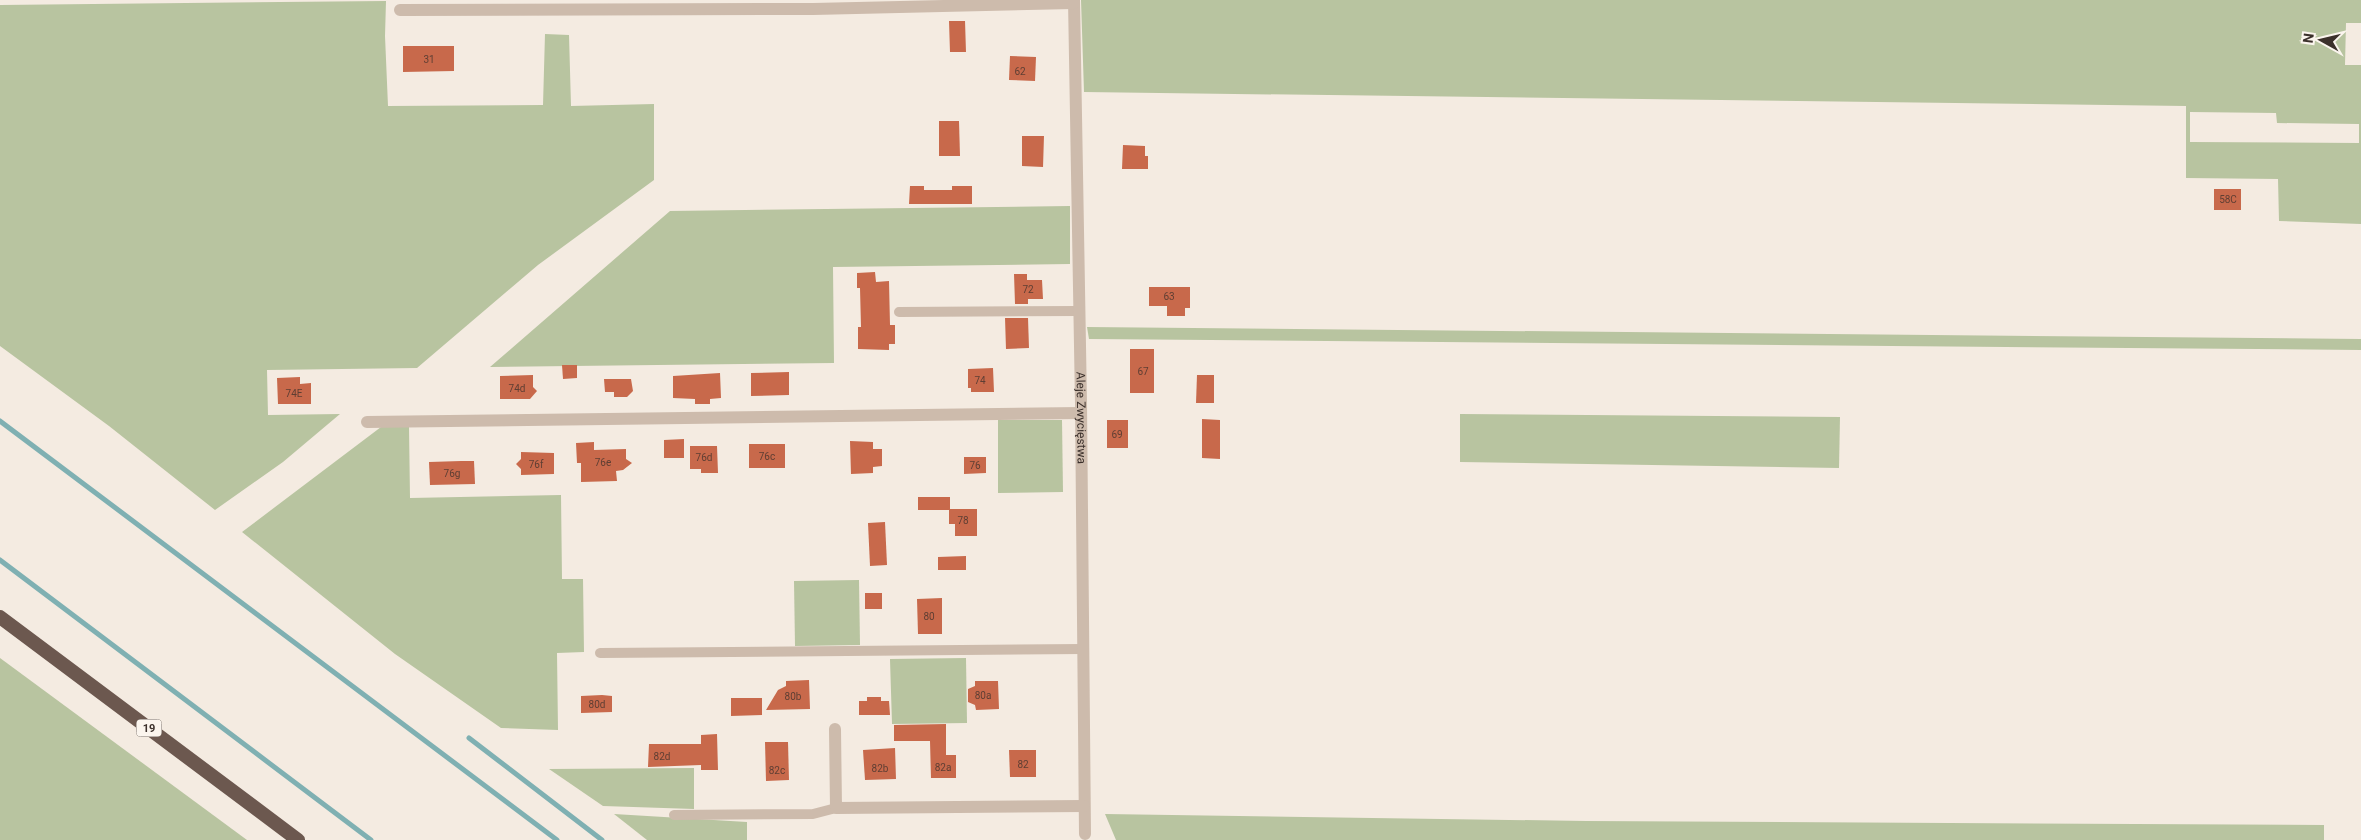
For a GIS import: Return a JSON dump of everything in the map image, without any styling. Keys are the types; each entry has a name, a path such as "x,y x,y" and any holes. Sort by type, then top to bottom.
{"highway":[{"name":"19","path":"0,617 298,840"}],"street":[{"path":"400,10 813,10 1074,2"},
{"name":"Aleje Zwycięstwa","path":"1074,2 1081,413 1085,834"},
{"path":"367,422 1081,413"},
{"path":"835,729 836,808 1084,806"}],"lane":[{"path":"899,312 1079,311"},
{"path":"600,654 1083,649"},
{"path":"674,815 813,814 836,808"}],"green space":[{"path":"1081,0 2361,0 2361,23 2346,23 2345,65 2361,65 2361,224 2279,221 2278,179 2186,178 2186,106 1084,92","holes":["2190,112 2276,113 2277,123 2359,124 2359,143 2190,142"]},
{"path":"386,1 385,36 388,106 543,105 545,34 569,35 571,106 654,104 654,180 538,265 417,368 267,370 268,415 340,414 283,462 215,510 109,426 0,346 0,5"},
{"path":"1070,206 1070,264 833,267 834,363 490,367 670,211"},
{"path":"1087,327 2361,339 2361,350 1089,339"},
{"path":"1460,414 1840,417 1839,468 1460,462"},
{"path":"998,420 1062,420 1063,492 998,493"},
{"path":"381,427 409,427 410,498 561,495 562,579 583,579 584,652 557,653 558,730 501,728 395,654 242,532"},
{"path":"859,580 860,645 795,646 794,581"},
{"path":"0,658 247,840 0,840"},
{"path":"966,658 967,723 892,724 890,659"},
{"path":"694,768 694,809 603,806 549,769"},
{"path":"614,814 747,822 747,840 647,840"},
{"path":"1105,814 1586,821 2324,825 2324,840 1116,840"}],"building":[{"path":"949,21 965,21 966,52 950,52"},
{"path":"403,46 454,46 454,71 403,72"},
{"path":"1010,56 1036,57 1035,81 1009,80"},
{"path":"939,121 959,121 960,156 939,156"},
{"path":"1022,136 1044,136 1043,167 1022,166"},
{"path":"1123,145 1145,146 1145,156 1148,156 1148,169 1122,169"},
{"path":"910,186 924,186 924,190 952,190 952,186 972,186 972,204 909,204"},
{"path":"2214,189 2241,189 2241,210 2214,210"},
{"path":"875,272 876,282 889,281 890,325 895,325 895,344 889,344 889,350 858,349 858,327 861,327 860,288 857,288 857,273"},
{"path":"1014,274 1027,274 1027,280 1042,280 1043,299 1028,299 1028,304 1015,304"},
{"path":"1149,287 1190,287 1190,308 1185,308 1185,316 1167,316 1167,306 1149,306"},
{"path":"1005,318 1028,318 1029,348 1006,349"},
{"path":"1130,349 1154,349 1154,393 1130,393"},
{"path":"562,365 577,365 577,378 563,379"},
{"path":"993,368 994,392 971,392 971,388 968,388 968,369"},
{"path":"789,372 789,395 751,396 751,373"},
{"path":"720,373 721,398 710,399 710,404 695,404 695,399 673,398 673,376"},
{"path":"533,375 533,387 537,391 530,399 500,399 500,376"},
{"path":"1197,375 1214,375 1214,403 1196,403"},
{"path":"300,377 300,384 311,383 311,404 278,404 277,378"},
{"path":"604,379 631,379 633,391 627,397 614,397 614,392 605,392"},
{"path":"1202,419 1220,420 1220,459 1202,458"},
{"path":"1107,420 1128,420 1128,448 1107,448"},
{"path":"684,439 684,458 664,458 664,440"},
{"path":"850,441 873,442 873,449 882,449 882,466 873,467 873,473 851,474"},
{"path":"594,442 594,450 626,449 626,459 632,463 623,470 616,471 617,481 581,482 581,463 577,463 576,443"},
{"path":"749,444 785,444 785,468 749,468"},
{"path":"690,446 717,446 718,473 701,473 701,469 690,469"},
{"path":"521,452 554,453 554,474 521,475 521,469 516,464 521,459"},
{"path":"964,457 986,457 986,473 964,474"},
{"path":"474,461 475,484 430,485 429,462"},
{"path":"918,497 950,497 950,509 977,509 977,536 955,536 955,524 949,524 949,510 918,510"},
{"path":"885,522 887,565 870,566 868,523"},
{"path":"966,556 966,570 938,570 938,557"},
{"path":"865,593 882,593 882,609 865,609"},
{"path":"942,598 942,634 918,634 917,599"},
{"path":"809,680 810,709 766,710 778,690 786,686 786,681"},
{"path":"975,681 998,681 999,709 976,710 975,705 968,702 968,689 975,686"},
{"path":"581,696 612,696 612,712 581,713"},
{"path":"867,697 881,697 881,701 889,701 890,715 859,715 859,701 867,701"},
{"path":"731,698 762,698 762,715 731,716"},
{"path":"946,724 946,755 956,755 956,778 931,778 930,741 894,741 894,725"},
{"path":"717,734 718,770 701,770 701,765 648,767 649,744 701,744 701,735"},
{"path":"765,742 788,742 789,780 766,781"},
{"path":"895,748 896,779 865,780 863,750"},
{"path":"1009,750 1036,750 1036,777 1010,777"}],"waterway":[{"path":"0,421 557,840"},
{"path":"0,560 371,840"},
{"path":"469,738 602,840"}]}
